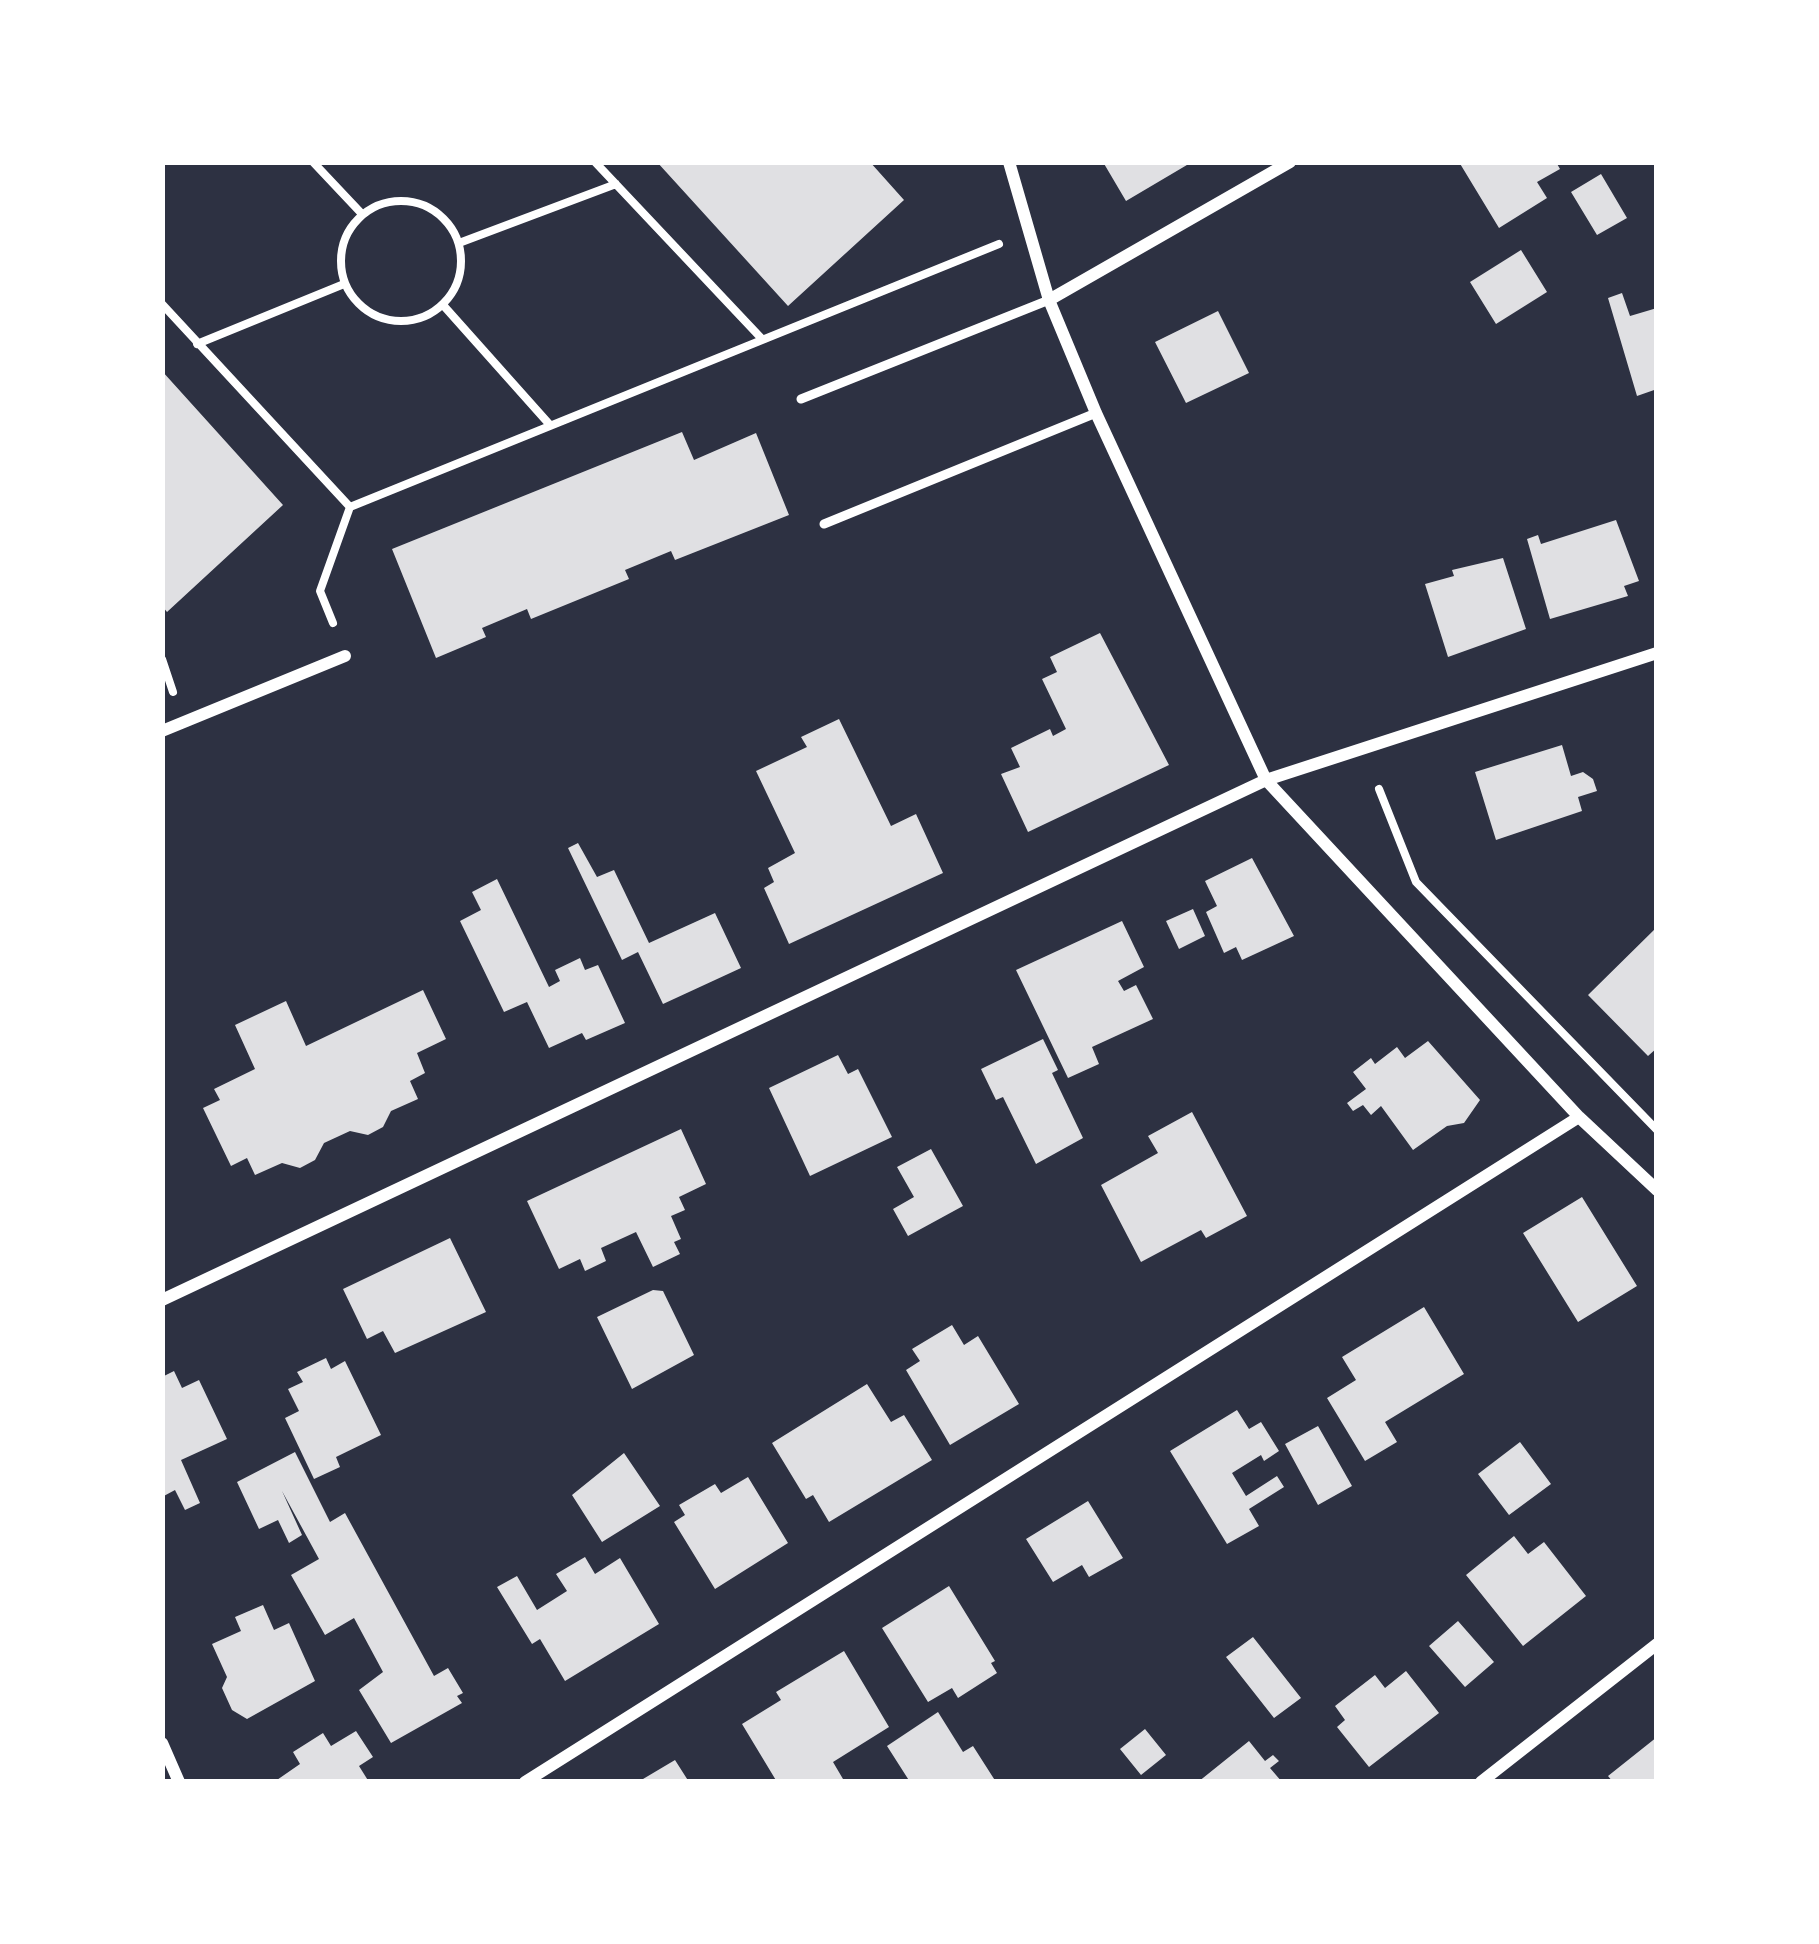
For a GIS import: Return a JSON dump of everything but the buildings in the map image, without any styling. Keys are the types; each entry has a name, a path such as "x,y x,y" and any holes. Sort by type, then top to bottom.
{"street":[{"path":"1009,162 1049,300 1096,413 1266,780 1580,1117 1657,1190"},
{"path":"1049,300 1290,162"},
{"path":"162,1300 1266,780 1657,653"},
{"path":"162,731 345,656"},
{"path":"525,1782 1580,1117"},
{"path":"1481,1782 1657,1643"},
{"path":"162,1743 178,1782"}],"lane":[{"path":"801,399 1049,300"},
{"path":"824,524 1096,413"}],"path":[{"path":"313,162 362,214"},
{"path":"596,162 762,339"},
{"path":"459,243 616,184"},
{"path":"406,200 432,209 449,224 459,243 457,284 443,305 413,321 391,321 362,309 344,284 341,251 362,214 384,202 406,200"},
{"path":"345,656 320,591 350,507 1029,232"},
{"path":"197,344 344,284"},
{"path":"162,304 350,507"},
{"path":"443,305 550,426"},
{"path":"1379,789 1416,882 1657,1130"}]}
